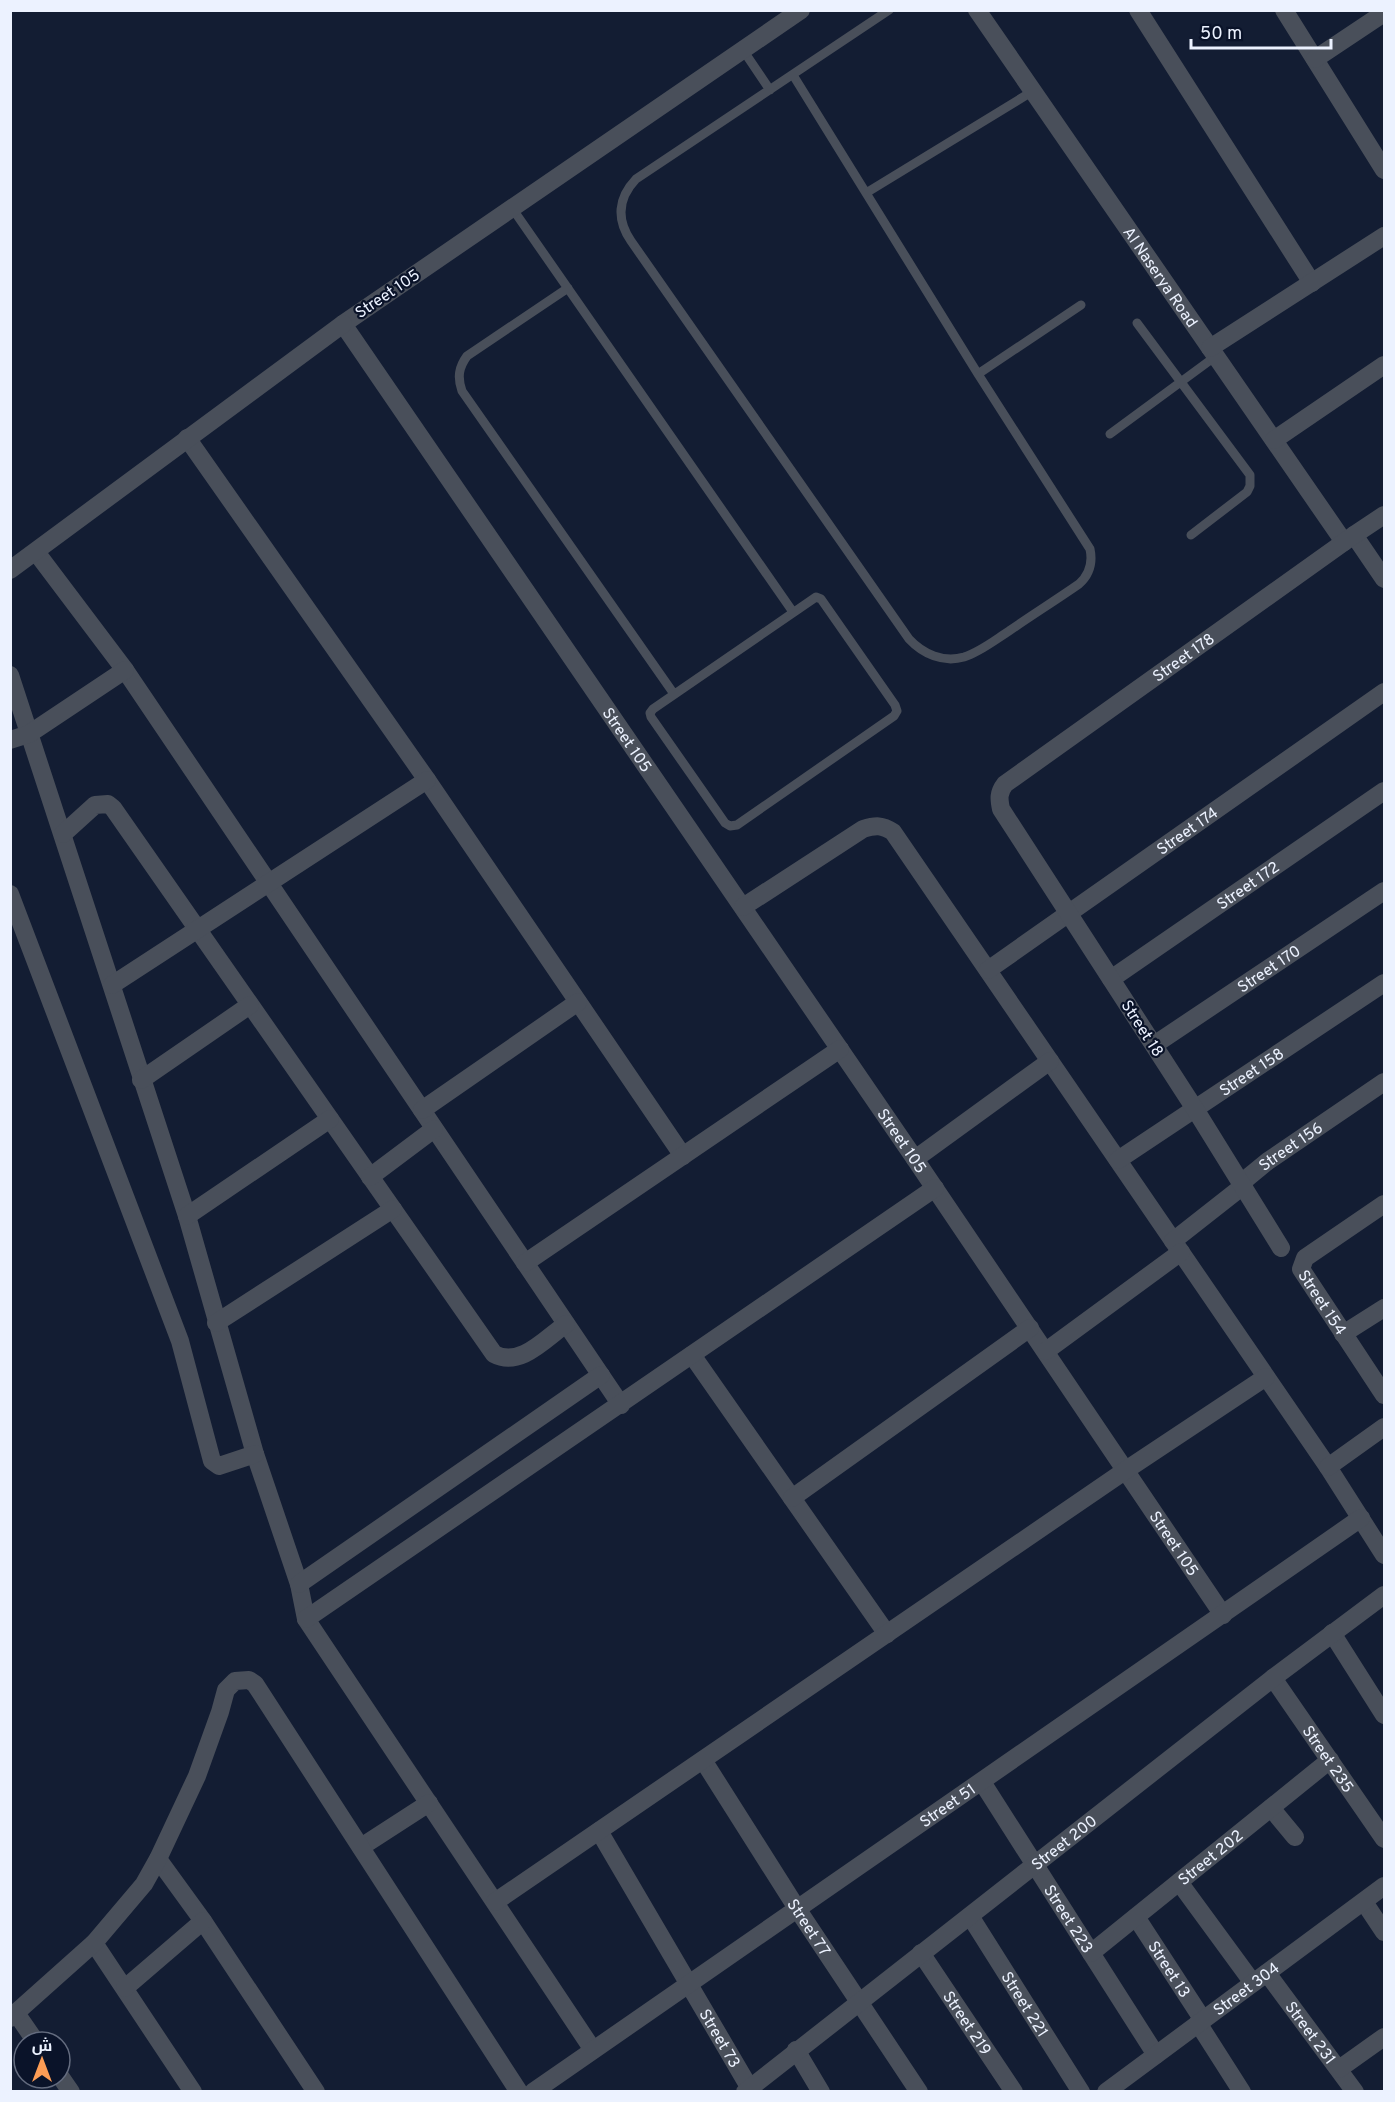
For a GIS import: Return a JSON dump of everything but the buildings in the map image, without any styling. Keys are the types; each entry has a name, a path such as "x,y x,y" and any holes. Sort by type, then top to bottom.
{"street":[{"name":"Street 105","path":"801,10 343,324 935,1188 1223,1615"},
{"name":"Al Naserya Road","path":"977,10 1274,440 1349,539 1384,579"},
{"path":"1138,10 1312,283"},
{"path":"1284,10 1315,59 1377,142 1384,170"},
{"path":"1315,59 1384,13"},
{"path":"1213,352 1384,236"},
{"path":"10,570 343,324"},
{"path":"1274,440 1384,364"},
{"path":"187,438 427,780 682,1156"},
{"name":"Street 178","path":"1001,809 999,799 1001,789 1005,784 1384,515"},
{"path":"36,552 125,670 621,1405"},
{"path":"10,740 29,734 125,670"},
{"path":"10,675 187,1216 255,1454 299,1584 306,1619 593,2050"},
{"name":"Street 174","path":"988,970 1384,692"},
{"path":"112,985 427,780"},
{"name":"Street 172","path":"1111,979 1384,791"},
{"path":"63,834 94,805 108,804 113,808 494,1354 503,1359 515,1358 526,1353 566,1324"},
{"name":"Street 18","path":"1001,809 1154,1045 1281,1248"},
{"path":"743,907 863,829 875,825 893,832 1328,1467 1384,1555"},
{"name":"Street 170","path":"1154,1045 1384,891"},
{"path":"10,894 180,1341 212,1461 219,1466 255,1454"},
{"name":"Street 158","path":"1118,1160 1384,983"},
{"path":"422,1110 578,1002"},
{"path":"141,1080 250,1005"},
{"path":"525,1263 840,1049"},
{"path":"915,1159 1050,1061"},
{"name":"Street 156","path":"1046,1351 1177,1246 1243,1186 1246,1179 1268,1161 1384,1082"},
{"path":"187,1216 330,1119"},
{"path":"370,1177 435,1129"},
{"path":"306,1619 935,1188"},
{"name":"Street 154","path":"1384,1204 1305,1258 1301,1265 1302,1273 1384,1395"},
{"path":"216,1323 393,1209"},
{"path":"1343,1334 1384,1308"},
{"path":"792,1498 1030,1328"},
{"path":"692,1355 887,1634"},
{"path":"299,1584 601,1375"},
{"path":"495,1902 1126,1470 1266,1377"},
{"path":"1328,1467 1384,1427"},
{"name":"Street 51","path":"533,2091 798,1910 1361,1518"},
{"name":"Street 200","path":"749,2090 796,2050 1035,1866 1273,1678 1384,1595"},
{"path":"1332,1634 1383,1708"},
{"name":"Street 235","path":"1273,1678 1384,1839"},
{"path":"25,2030 13,2016 94,1944 144,1884 197,1776 226,1690 236,1681 249,1680 255,1684 519,2091"},
{"name":"Street 77","path":"703,1760 858,2002 919,2091"},
{"name":"Street 202","path":"1091,1953 1330,1760"},
{"name":"Street 223","path":"982,1782 1156,2055"},
{"path":"361,1847 429,1803"},
{"path":"1270,1808 1295,1837"},
{"name":"Street 73","path":"600,1831 749,2090"},
{"path":"158,1859 203,1921 316,2091"},
{"name":"Street 231","path":"1179,1882 1339,2069 1355,2091"},
{"name":"Street 304","path":"1106,2091 1384,1886"},
{"path":"1364,1902 1384,1932"},
{"name":"Street 221","path":"970,1916 1081,2091"},
{"name":"Street 13","path":"1136,1917 1242,2091"},
{"path":"125,1988 203,1921"},
{"path":"94,1944 193,2091"},
{"name":"Street 219","path":"921,1953 1014,2091"},
{"path":"1339,2069 1384,2037"},
{"path":"796,2050 821,2091"}],"lane":[{"path":"793,75 978,374 1090,549 1091,566 1085,579 984,647 963,657 939,657 922,651 909,639 631,241 622,224 621,204 636,179 890,10"},
{"path":"743,50 770,90"},
{"path":"866,193 1033,91"},
{"path":"512,208 793,612"},
{"path":"568,288 467,356 460,368 462,391 674,694"},
{"path":"978,374 1081,305"},
{"path":"1137,323 1247,469 1251,480 1248,492 1191,535"},
{"path":"1110,434 1181,382 1213,352"},
{"path":"813,598 821,599 897,711 894,716 737,825 730,826 725,823 650,713 652,709 793,612 813,598"}]}
